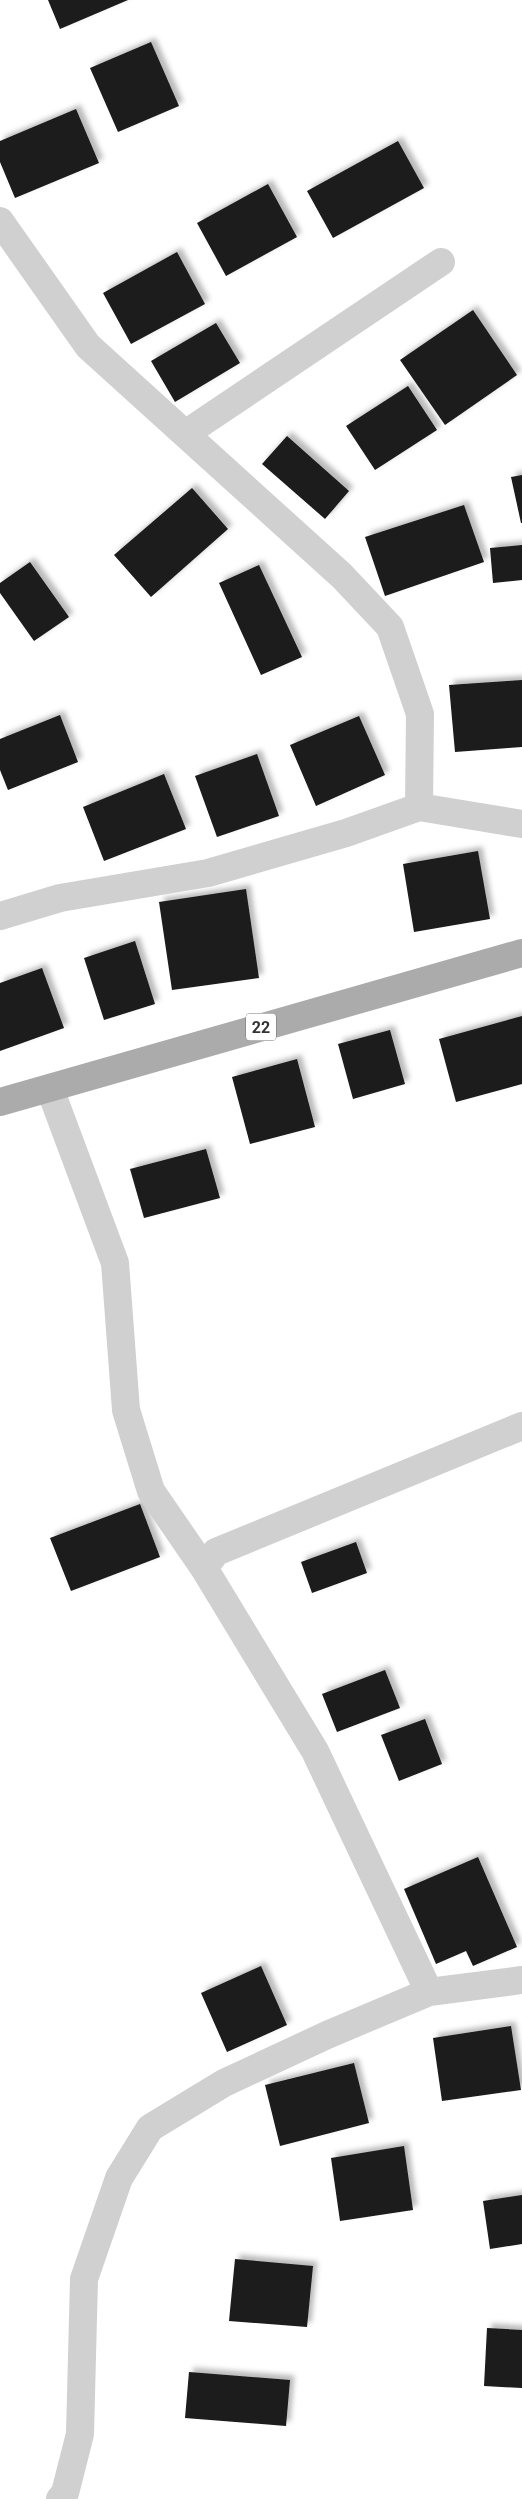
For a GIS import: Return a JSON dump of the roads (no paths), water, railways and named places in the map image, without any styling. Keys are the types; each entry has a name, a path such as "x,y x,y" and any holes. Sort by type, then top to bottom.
{"main road":[{"name":"22","path":"0,1102 522,953"}],"street":[{"path":"0,221 88,346 342,576 390,627 420,714 419,807"},
{"path":"185,434 441,262"},
{"path":"0,916 60,898 208,873 346,833 419,807 522,824"},
{"path":"50,1089 115,1263 126,1410 151,1491 204,1568 315,1751 429,1992"},
{"path":"204,1568 216,1552 522,1426"},
{"path":"60,2499 65,2493 80,2434 84,2279 120,2178 150,2128 224,2083 327,2035 429,1992 522,1980"}]}
